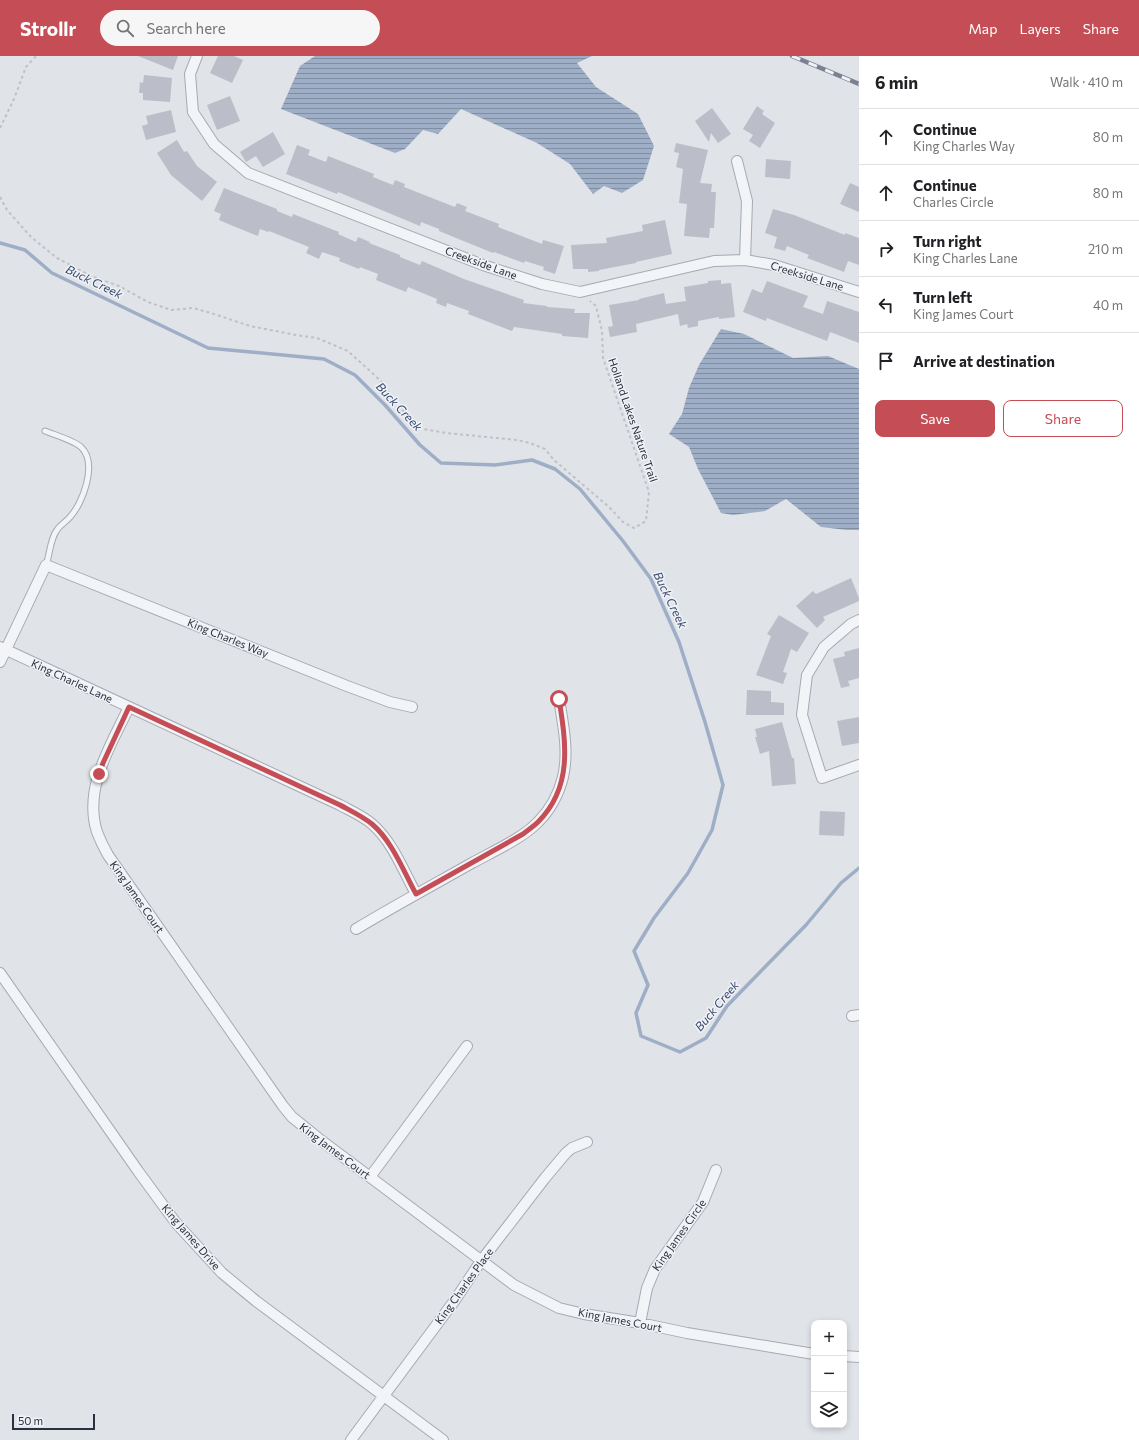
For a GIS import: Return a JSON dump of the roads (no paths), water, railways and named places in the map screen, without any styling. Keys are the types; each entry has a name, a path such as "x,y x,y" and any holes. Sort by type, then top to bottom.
{"street":[{"name":"Creekside Lane","path":"197,56 190,74 193,112 214,144 248,173 483,265 542,284 580,292 714,261 745,260 774,265 859,292"},
{"path":"737,161 747,201 745,260"},
{"path":"0,662 3,649 46,565"},
{"name":"King Charles Way","path":"46,565 347,686 390,702 412,706"},
{"path":"859,620 851,624 824,647 807,675 802,715 822,778 859,764"},
{"name":"King Charles Lane","path":"3,649 363,817 380,831 392,849 416,894"},
{"path":"356,929 496,850 523,834 535,824 549,808 554,798 562,778 565,764 566,749 559,699"},
{"name":"King James Court","path":"129,707 103,763 95,791 93,806 94,819 101,842 108,855 283,1106 301,1125 514,1285 558,1308 688,1333 811,1354"},
{"name":"King James Drive","path":"0,973 138,1171 191,1241 238,1287 444,1440"},
{"path":"370,1177 468,1046"},
{"name":"King Charles Place","path":"351,1440 455,1300 481,1261 545,1178 566,1153 572,1148 587,1142"},
{"name":"King James Circle","path":"640,1323 647,1288 655,1269 703,1202 716,1170"},
{"path":"847,1356 859,1356"}],"lane":[{"path":"44,431 81,447 86,455 89,466 88,477 83,495 70,517 56,531 46,565"}],"water":[{"path":"315,56 592,56 577,63 596,87 638,114 654,146 643,180 622,193 604,186 593,194 570,164 537,143 461,109 438,134 423,130 405,149 395,153 281,109 300,66"},
{"path":"721,329 744,334 793,358 828,356 859,369 859,530 821,527 786,499 765,511 733,515 721,513 698,469 689,447 669,434 682,414 689,388 699,365"}],"waterway":[{"name":"Buck Creek","path":"0,243 25,250 52,273 208,348 324,359 355,375 385,405 420,445 441,463 495,465 532,460 555,469 580,489 623,541 651,579 679,642 705,722 723,785 712,830 688,873 654,918 634,951 648,985 636,1013 641,1036 680,1052 706,1038 727,1006 806,925 841,883 859,868"}],"railway":[{"path":"792,56 859,84"}]}
